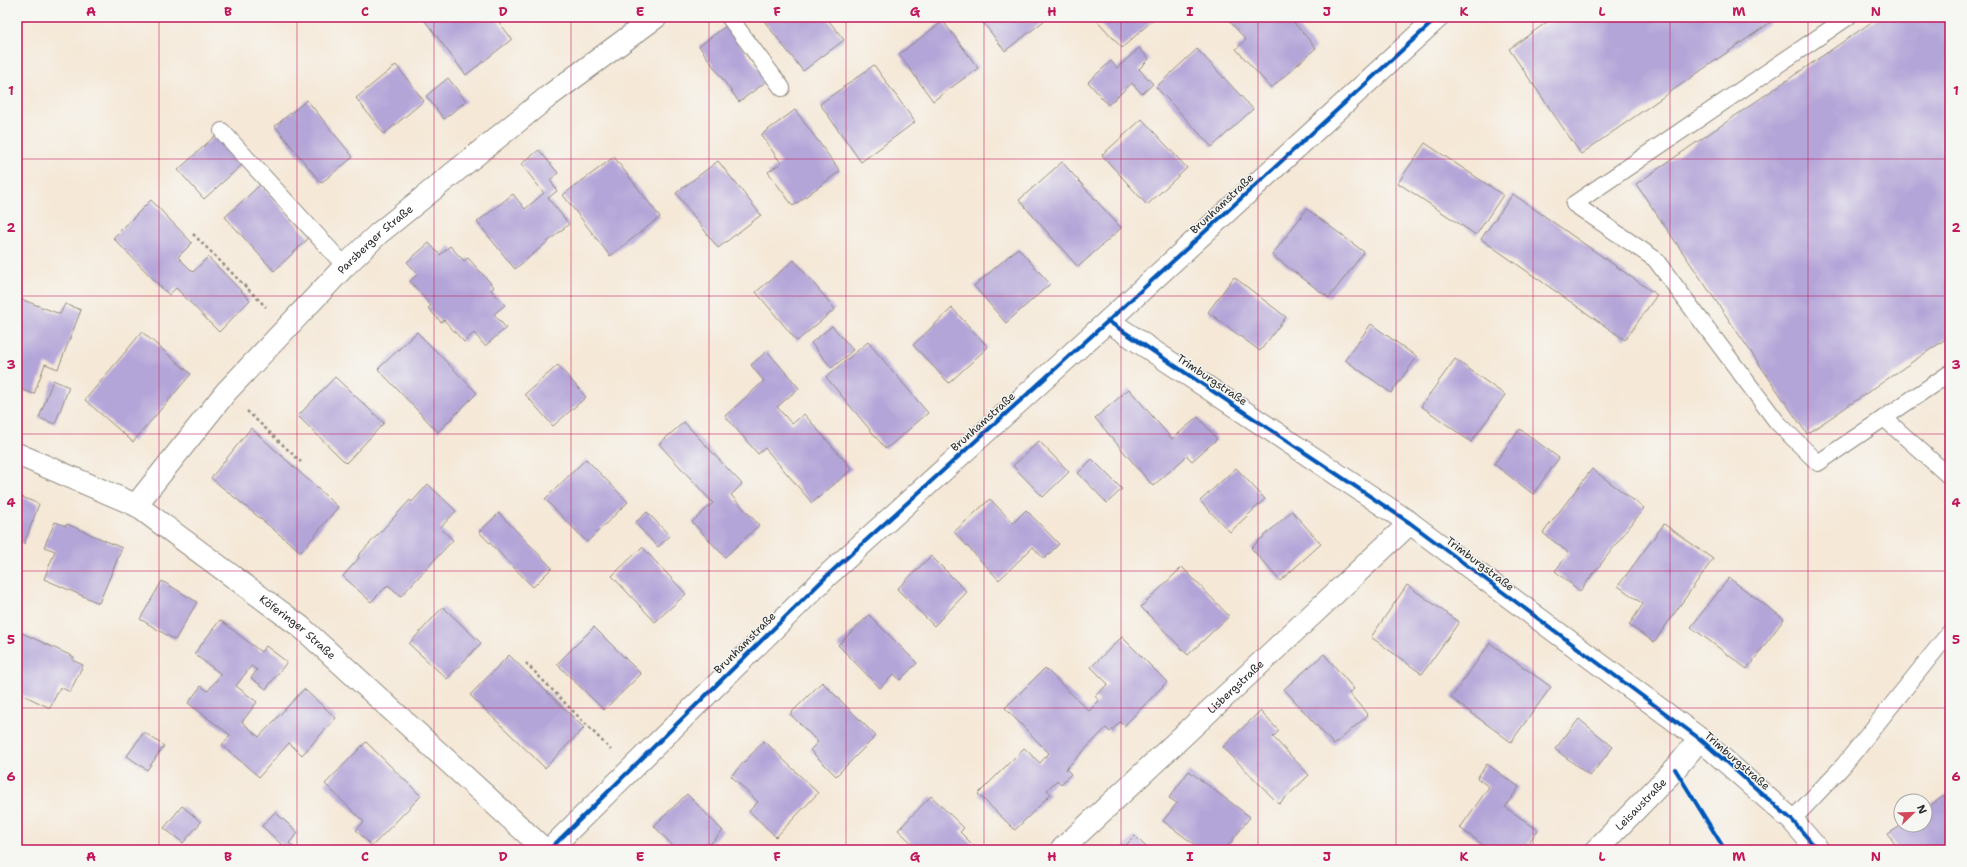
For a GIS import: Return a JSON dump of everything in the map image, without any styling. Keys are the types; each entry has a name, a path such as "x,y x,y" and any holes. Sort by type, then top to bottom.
{"street":[{"name":"Parsberger Straße","path":"136,505 226,392 345,266 378,234 549,96 656,17"},
{"name":"Brunhamstraße","path":"549,850 830,573 1108,321 1438,17"},
{"name":"Trimburgstraße","path":"1108,321 1410,523 1700,739 1792,820 1818,850"},
{"name":"Köferinger Straße","path":"17,454 136,505 301,627 545,850"},
{"name":"Lisbergstraße","path":"1061,850 1410,523"},
{"name":"Leisaustraße","path":"1596,850 1675,769 1700,739"}],"lane":[{"path":"730,17 782,88"},
{"path":"1848,17 1574,204 1656,259 1777,422 1818,463 1950,373"},
{"path":"222,131 345,266"},
{"path":"1884,418 1950,477"},
{"path":"1792,820 1844,766 1950,632"}],"path":[{"path":"193,234 286,328"},
{"path":"226,392 302,462"},
{"path":"526,663 612,751"}],"building":[{"path":"422,17 495,17 512,39 466,75"},
{"path":"761,17 826,17 844,40 803,71"},
{"path":"979,17 1049,17 1005,51"},
{"path":"1094,17 1156,17 1122,48"},
{"path":"1226,17 1289,17 1316,48 1271,88 1236,49 1246,40"},
{"path":"1554,17 1778,17 1581,154 1509,49"},
{"path":"1879,17 1950,17 1950,336 1807,434 1636,184"},
{"path":"943,21 978,68 933,101 899,54"},
{"path":"726,26 767,81 739,102 699,46"},
{"path":"1139,48 1149,59 1139,69 1153,84 1142,94 1132,83 1108,105 1088,82 1111,61 1117,68"},
{"path":"1197,49 1253,109 1212,147 1156,87"},
{"path":"396,65 424,101 384,134 356,98"},
{"path":"874,65 915,122 861,162 820,104"},
{"path":"448,78 466,101 444,119 426,96"},
{"path":"307,100 353,157 321,183 275,126"},
{"path":"795,110 840,171 793,206 768,172 781,163 761,135"},
{"path":"1142,119 1187,168 1147,205 1102,155"},
{"path":"216,135 243,164 204,199 178,170"},
{"path":"1425,143 1503,195 1476,235 1398,183"},
{"path":"539,150 558,173 550,180 557,191 548,198 569,224 515,269 477,222 513,194 525,209 544,193 521,164"},
{"path":"614,157 660,217 610,256 563,195"},
{"path":"718,161 761,215 718,248 676,193"},
{"path":"1062,162 1121,228 1078,267 1019,200"},
{"path":"260,185 309,238 274,271 225,217"},
{"path":"1513,194 1657,295 1625,340 1481,239"},
{"path":"151,200 192,243 178,257 193,272 208,257 250,300 219,332 176,288 169,295 113,238"},
{"path":"1307,209 1364,252 1329,298 1272,255"},
{"path":"429,243 440,255 450,246 464,261 468,258 494,287 491,290 505,305 494,314 506,328 485,346 474,333 464,342 444,320 441,322 428,308 431,306 410,281 418,274 407,262"},
{"path":"1018,248 1050,284 1006,323 974,286"},
{"path":"794,260 835,309 797,341 756,292"},
{"path":"1234,277 1286,317 1260,351 1208,312"},
{"path":"23,300 60,314 65,304 81,310 58,369 45,364 34,394 17,388 17,301"},
{"path":"952,308 988,347 949,383 913,345"},
{"path":"1371,324 1417,357 1391,393 1345,360"},
{"path":"832,326 853,350 832,368 811,343"},
{"path":"142,332 191,374 133,442 85,400"},
{"path":"417,332 477,393 438,432 378,369"},
{"path":"868,342 928,413 886,449 826,377"},
{"path":"767,351 799,388 777,407 792,424 804,414 852,469 812,503 765,448 758,454 725,416 764,381 751,365"},
{"path":"1455,359 1505,395 1471,442 1421,406"},
{"path":"558,365 586,397 553,426 525,394"},
{"path":"335,377 384,423 346,463 298,416"},
{"path":"53,380 69,387 55,424 39,418"},
{"path":"1129,389 1172,439 1198,417 1217,439 1192,461 1187,456 1153,486 1095,418"},
{"path":"684,422 742,484 731,495 759,525 725,557 692,522 713,503 659,444"},
{"path":"251,428 338,507 301,552 211,478"},
{"path":"1520,429 1559,458 1533,494 1494,464"},
{"path":"1039,441 1069,472 1043,497 1013,466"},
{"path":"586,459 628,502 587,542 545,499"},
{"path":"1092,459 1122,489 1107,503 1078,473"},
{"path":"1236,468 1265,499 1230,532 1200,501"},
{"path":"1592,469 1644,508 1580,591 1555,571 1569,553 1543,533"},
{"path":"428,484 456,511 440,528 453,540 401,596 388,585 371,602 343,576 359,558 358,556 410,500 412,502"},
{"path":"17,495 39,504 24,544 17,541"},
{"path":"990,499 1013,523 1026,510 1059,544 1044,559 1033,547 999,580 954,532"},
{"path":"1292,511 1321,544 1280,581 1251,548"},
{"path":"647,512 670,536 658,547 635,523"},
{"path":"499,513 552,568 533,587 479,532"},
{"path":"55,522 66,526 67,524 122,548 99,603 44,579 55,551 44,547"},
{"path":"1664,524 1713,559 1654,642 1629,625 1643,604 1618,586"},
{"path":"642,547 686,594 655,622 612,576"},
{"path":"931,556 967,592 934,626 897,589"},
{"path":"1182,567 1229,616 1188,655 1141,607"},
{"path":"1729,578 1784,619 1747,669 1691,627"},
{"path":"162,581 197,602 175,640 140,619"},
{"path":"1407,585 1459,622 1422,674 1371,637"},
{"path":"443,607 481,643 447,679 409,644"},
{"path":"869,615 917,663 900,680 894,674 880,688 838,645"},
{"path":"220,620 261,652 266,646 287,662 266,689 251,678 257,670 251,666 236,686 257,702 242,722 259,737 304,689 336,718 302,755 289,743 259,777 222,745 230,735 188,703 201,686 208,691 221,674 194,654"},
{"path":"594,627 641,674 604,710 557,664"},
{"path":"22,633 74,657 72,660 83,665 70,692 60,687 50,708 17,692 17,645"},
{"path":"1122,637 1167,682 1124,726 1120,722 1110,732 1106,728 1066,769 1071,774 1061,784 1057,780 1047,790 1051,794 1015,830 978,794 1024,748 1040,763 1049,753 1005,708 1045,668 1089,711 1099,701 1095,696 1108,684 1091,667"},
{"path":"1490,643 1551,687 1511,742 1451,698"},
{"path":"1324,654 1354,689 1349,693 1368,715 1334,745 1284,689"},
{"path":"509,655 584,728 545,768 470,695"},
{"path":"822,682 876,736 836,776 810,750 818,742 790,714"},
{"path":"1260,711 1279,731 1273,737 1309,775 1279,804 1223,747"},
{"path":"1579,719 1613,747 1590,776 1555,749"},
{"path":"144,732 164,746 147,770 127,756"},
{"path":"764,741 818,793 776,837 749,811 758,802 731,776"},
{"path":"366,742 421,796 372,846 356,830 364,822 325,784"},
{"path":"1487,764 1519,787 1505,807 1538,830 1523,850 1490,850 1460,828 1489,787 1477,778"},
{"path":"1189,771 1250,817 1225,850 1202,850 1163,821 1177,803 1169,798"},
{"path":"1950,792 1950,850 1899,850 1888,834 1893,831 1893,833 1933,833 1933,804"},
{"path":"687,794 723,831 704,850 677,850 654,826"},
{"path":"931,796 964,828 960,832 978,850 919,850 898,830"},
{"path":"182,806 201,822 183,843 164,828"},
{"path":"275,812 298,833 289,843 297,850 278,850 282,845 262,826"},
{"path":"1135,836 1149,850 1121,850"}],"cycle path":[{"path":"549,850 830,573 1108,321 1438,17"},
{"path":"1108,321 1410,523 1700,739 1792,820 1818,850"},
{"path":"1675,769 1725,850"}]}
